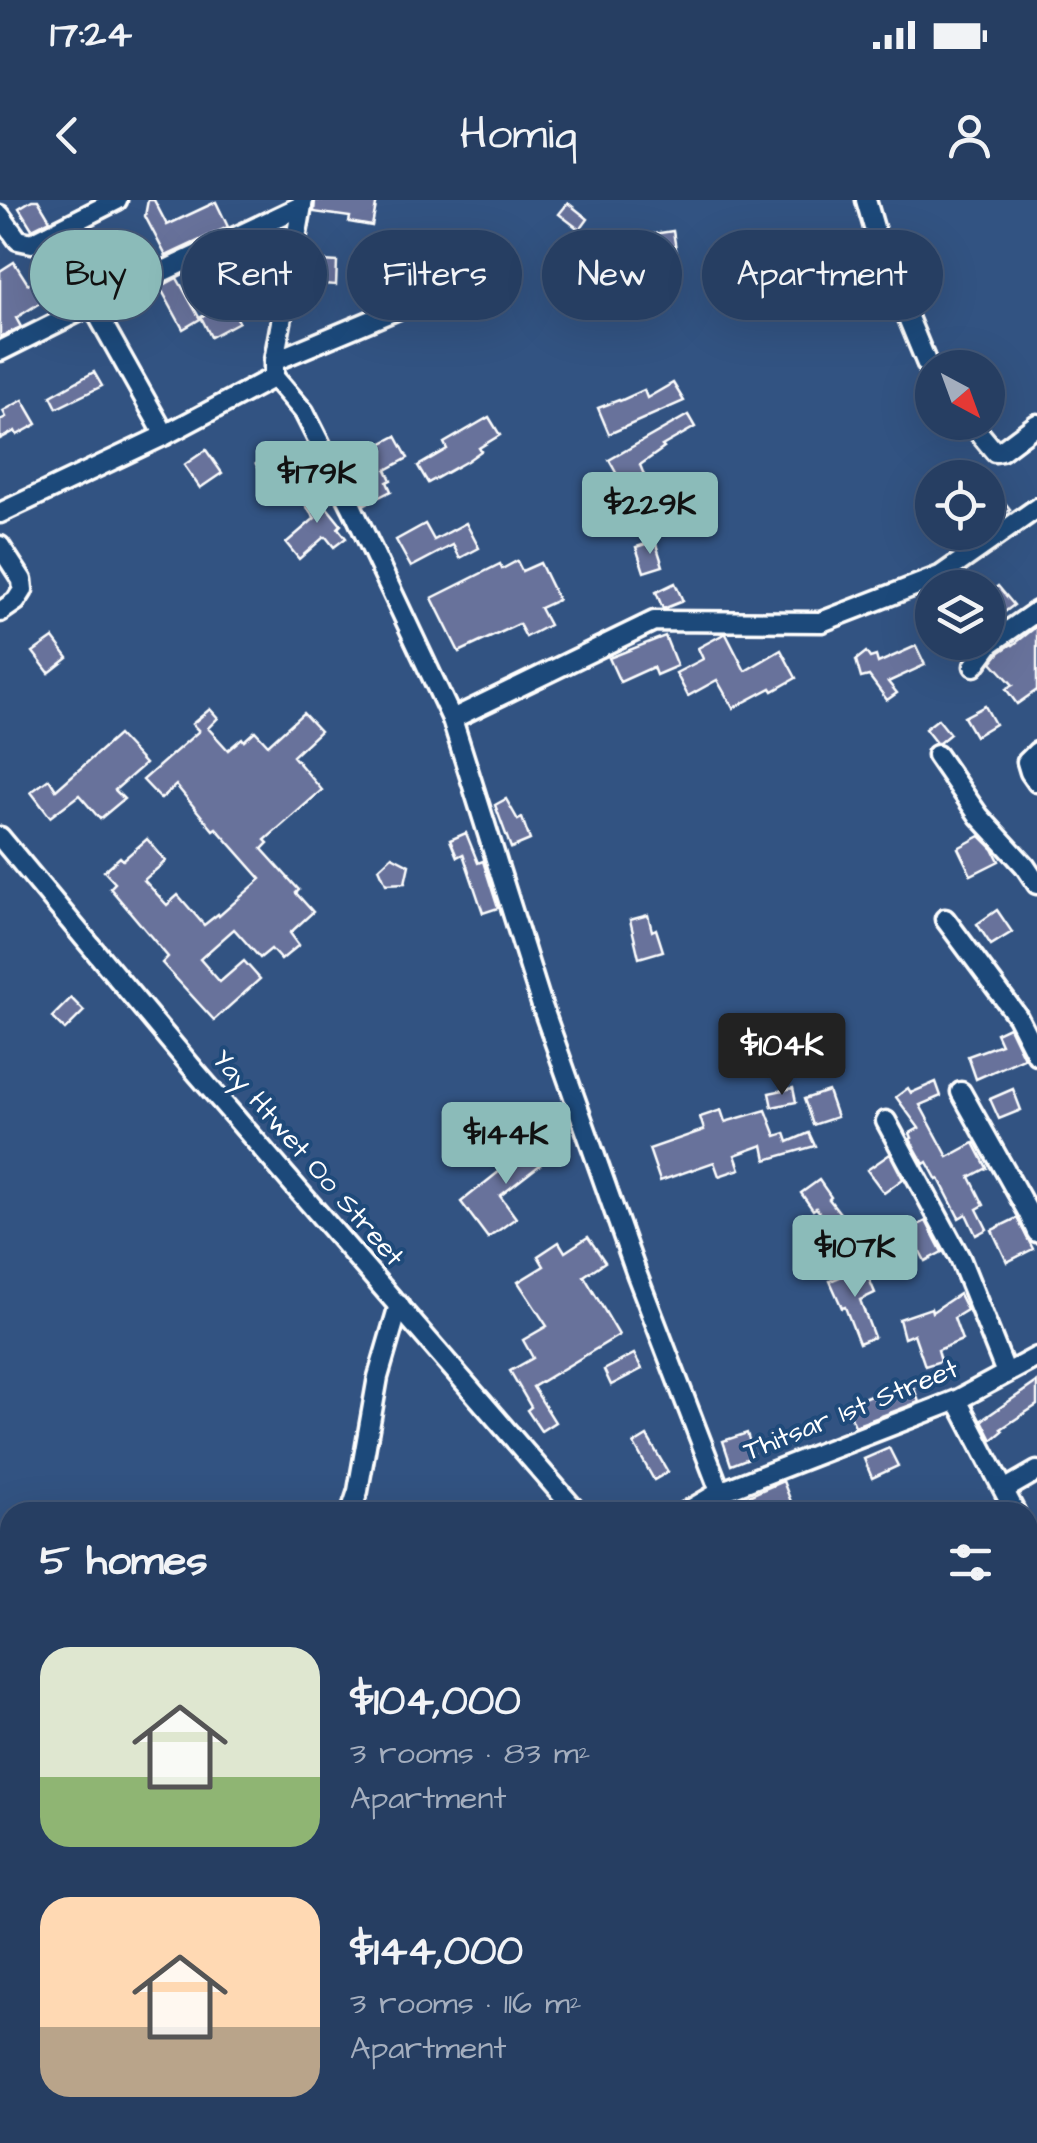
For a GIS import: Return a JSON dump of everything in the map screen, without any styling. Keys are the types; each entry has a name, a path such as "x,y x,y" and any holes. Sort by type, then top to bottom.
{"street":[{"path":"58,230 117,200"},
{"path":"866,200 880,252 921,350"},
{"path":"162,271 302,203"},
{"path":"302,203 274,368 304,412 452,719 542,1006 724,1502"},
{"path":"0,216 18,240 30,243"},
{"path":"0,351 62,320"},
{"path":"100,320 165,435"},
{"path":"0,513 165,435 274,368 377,320"},
{"path":"985,440 995,452 1001,451 1037,424"},
{"path":"452,719 654,621 820,622 940,576 1037,508"},
{"path":"0,546 22,580 24,590 0,612"},
{"path":"974,666 991,643 1037,611"},
{"path":"1037,752 1027,762 1037,782"},
{"path":"937,755 980,816 1037,884"},
{"name":"Yay Htwet Oo Street","path":"0,837 195,1071 567,1502"},
{"path":"945,919 1017,1016 1037,1055"},
{"path":"1017,1016 1037,1006"},
{"path":"961,1092 1037,1232"},
{"path":"886,1121 960,1258 1006,1373"},
{"path":"354,1502 378,1377 399,1305"},
{"name":"Thitsar 1st Street","path":"703,1502 957,1400 1037,1357"},
{"path":"957,1400 1009,1502"},
{"path":"1004,1490 1037,1471"}],"building":[{"path":"38,200 50,220 32,229 19,208"},
{"path":"148,200 154,200 167,225 216,202 228,227 182,230 182,249 166,256 162,230 152,230 145,216"},
{"path":"315,200 377,200 372,226 349,222 350,217 314,212"},
{"path":"568,203 588,219 580,230 559,214"},
{"path":"327,261 337,262 336,285 327,284"},
{"path":"14,262 30,283 30,309 16,318 21,327 0,337 0,271"},
{"path":"177,278 182,287 182,320 198,320 183,329 162,286"},
{"path":"202,320 238,320 239,322 211,337"},
{"path":"94,372 102,386 57,408 51,396"},
{"path":"673,383 684,401 609,434 598,408 644,390 647,398"},
{"path":"23,400 37,424 0,439 0,420 6,417 3,411"},
{"path":"688,415 695,427 662,446 640,465 666,529 646,536 639,516 642,515 624,475 619,478 609,460"},
{"path":"489,417 500,435 467,461 428,483 418,466 447,449 444,443"},
{"path":"396,436 408,458 386,470 391,491 365,504 344,463"},
{"path":"206,450 222,473 200,488 184,465"},
{"path":"274,454 287,477 270,487 256,464"},
{"path":"319,487 330,502 325,505 346,538 334,547 324,537 299,559 286,543 315,518 301,499"},
{"path":"466,523 479,548 460,558 453,545 411,567 396,540 425,524 434,540"},
{"path":"655,541 663,566 644,572 636,547"},
{"path":"517,561 522,571 540,563 558,600 540,608 549,625 526,637 519,624 459,652 432,598 500,564 502,569"},
{"path":"675,583 683,601 663,609 656,592"},
{"path":"1005,594 1014,605 1005,612"},
{"path":"1037,626 1037,690 1017,704 1006,689 1013,685 992,662 1005,660 1005,649"},
{"path":"724,634 745,671 781,650 796,678 733,708 717,680 688,696 676,673 703,659 698,648"},
{"path":"665,636 677,666 656,675 653,667 620,682 609,658"},
{"path":"53,638 68,658 49,673 33,652"},
{"path":"915,646 915,660 923,660 925,665 888,682 897,693 887,700 869,676 861,678 856,660 866,652 870,658 876,656 878,663"},
{"path":"985,706 995,724 975,736 964,717"},
{"path":"210,709 218,718 208,728 228,750 255,731 268,745 303,713 320,731 293,756 322,790 265,840 268,843 262,849 313,912 290,933 299,945 281,960 271,949 260,958 234,929 200,959 220,982 244,961 260,979 214,1020 162,963 168,957 110,888 115,883 104,871 147,839 166,861 144,880 167,905 178,895 204,925 261,879 176,785 161,799 143,780 199,731 192,724"},
{"path":"938,719 950,734 936,743 925,729"},
{"path":"118,735 145,764 115,790 124,799 100,819 79,795 50,817 31,792 49,779 56,790"},
{"path":"506,799 518,820 522,818 530,840 511,848 495,805"},
{"path":"466,833 478,863 483,861 498,908 483,913 463,854 457,857 450,840"},
{"path":"980,836 999,861 971,875 958,848"},
{"path":"392,856 409,865 405,883 386,884 379,868"},
{"path":"997,910 1012,932 991,945 977,924"},
{"path":"648,915 663,951 639,958 630,920"},
{"path":"71,998 84,1011 65,1030 52,1017"},
{"path":"1009,1027 1024,1058 976,1079 968,1056 1001,1044 996,1033"},
{"path":"936,1082 941,1096 920,1105 948,1157 974,1143 987,1168 970,1177 984,1205 977,1209 987,1229 976,1235 966,1214 959,1218 939,1179 927,1162 924,1164 910,1139 910,1133 919,1128 896,1097 908,1088 911,1093"},
{"path":"793,1088 796,1102 772,1107 769,1093"},
{"path":"1013,1089 1021,1110 999,1119 990,1099"},
{"path":"828,1091 837,1117 813,1125 804,1099"},
{"path":"721,1110 725,1122 766,1110 776,1136 785,1133 788,1142 809,1133 815,1146 766,1160 763,1145 735,1155 740,1169 719,1176 714,1162 660,1181 649,1149 704,1130 700,1117"},
{"path":"547,1128 560,1143 537,1162 540,1165 500,1196 516,1218 488,1238 461,1202 540,1139"},
{"path":"890,1154 903,1179 884,1193 867,1170"},
{"path":"819,1180 843,1217 831,1226 801,1193"},
{"path":"1017,1218 1033,1249 1007,1262 992,1230"},
{"path":"926,1221 942,1252 925,1261 909,1230"},
{"path":"883,1224 896,1250 874,1261 861,1236"},
{"path":"588,1237 605,1262 584,1276 619,1335 533,1387 555,1422 541,1431 510,1371 533,1358 523,1340 547,1326 518,1282 544,1266 538,1256 559,1242 565,1252"},
{"path":"864,1267 875,1293 860,1300 874,1337 859,1343 830,1281"},
{"path":"959,1294 967,1310 954,1318 962,1340 938,1350 941,1361 925,1366 914,1334 904,1338 899,1319 931,1308 932,1312"},
{"path":"634,1354 642,1369 611,1385 604,1370"},
{"path":"1037,1382 1037,1405 1001,1429 992,1440 982,1420"},
{"path":"914,1388 919,1402 855,1426 846,1405 873,1394 875,1400"},
{"path":"747,1433 753,1453 731,1465 723,1441"},
{"path":"647,1436 668,1472 654,1480 634,1444"},
{"path":"889,1448 898,1466 872,1478 864,1459"},
{"path":"783,1481 791,1502 737,1502"}]}
